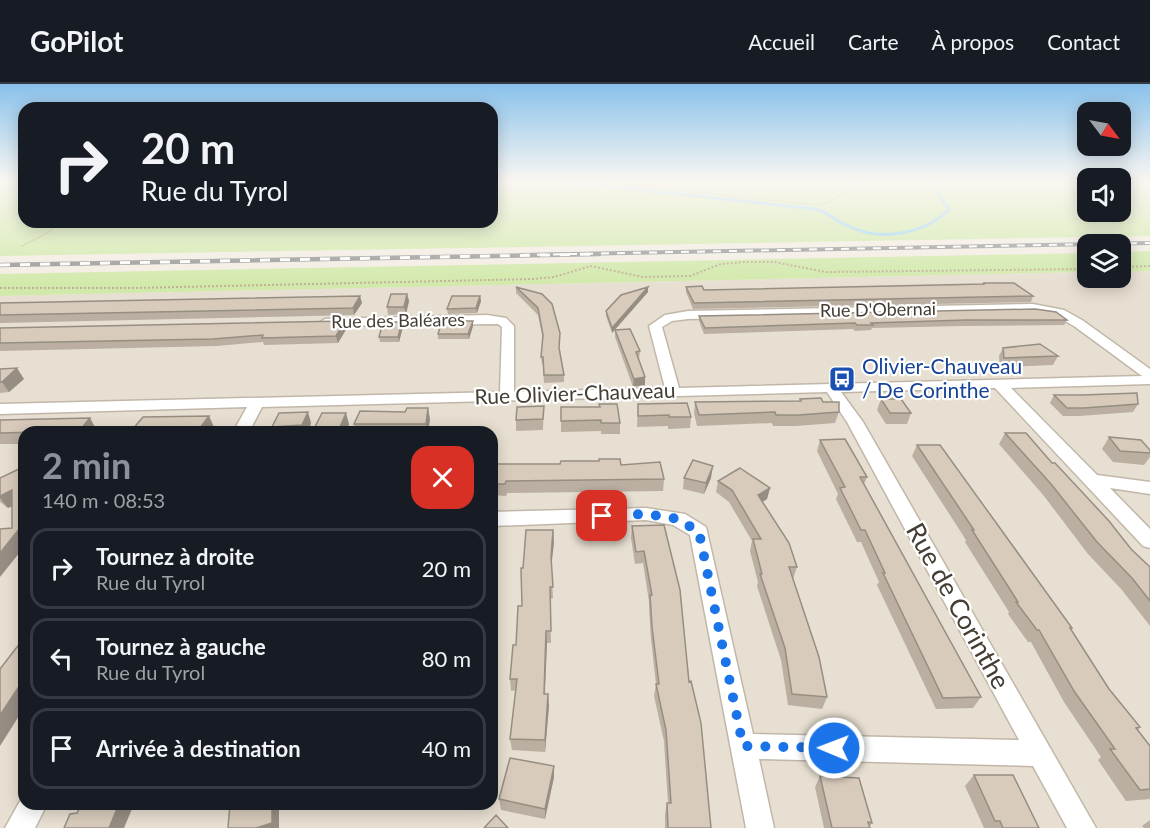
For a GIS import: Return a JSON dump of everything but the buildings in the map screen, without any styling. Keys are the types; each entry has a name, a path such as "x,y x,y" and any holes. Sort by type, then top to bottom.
{"street":[{"name":"Rue D'Obernai","path":"672,392 656,326 669,318 688,315 1033,308 1060,313 1078,323 1150,375"},
{"name":"Rue des Baléares","path":"309,323 502,321 507,326 507,396"},
{"name":"Rue Olivier-Chauveau","path":"0,409 1150,380"},
{"path":"999,384 1150,541"},
{"name":"Rue de Corinthe","path":"830,387 855,422 1082,828"},
{"path":"244,426 257,402"},
{"path":"1091,480 1150,488"},
{"path":"498,519 646,514 678,519 699,532 760,828"},
{"path":"743,746 1039,753"},
{"path":"20,828 30,810"}],"path":[{"path":"22,246 54,228"},
{"path":"0,288 186,287 537,279 591,266 643,277 686,277 721,264 760,261 826,272 1077,269"},
{"path":"1131,267 1150,266"}],"shaded area":[{"path":"1150,271 1150,828 0,828 0,296 1077,272 1077,288 1131,288 1131,272"}],"green space":[{"path":"0,216 18,216 18,228 498,228 498,216 1077,216 1077,222 1131,222 1131,216 1150,216 1150,236 1077,234 1077,237 0,256"},
{"path":"1150,251 1150,271 1131,272 1131,252"},
{"path":"1077,253 1077,272 0,296 0,274"}],"waterway":[{"path":"830,216 844,224 874,234 914,230 942,216"}],"railway":[{"path":"521,255 1150,243"},
{"path":"0,265 599,254"}],"place":[{"name":"Olivier-Chauveau / De Corinthe","path":"842,379"}],"route":[{"path":"602,516 646,514 678,519 699,532 743,746 834,748"}]}
